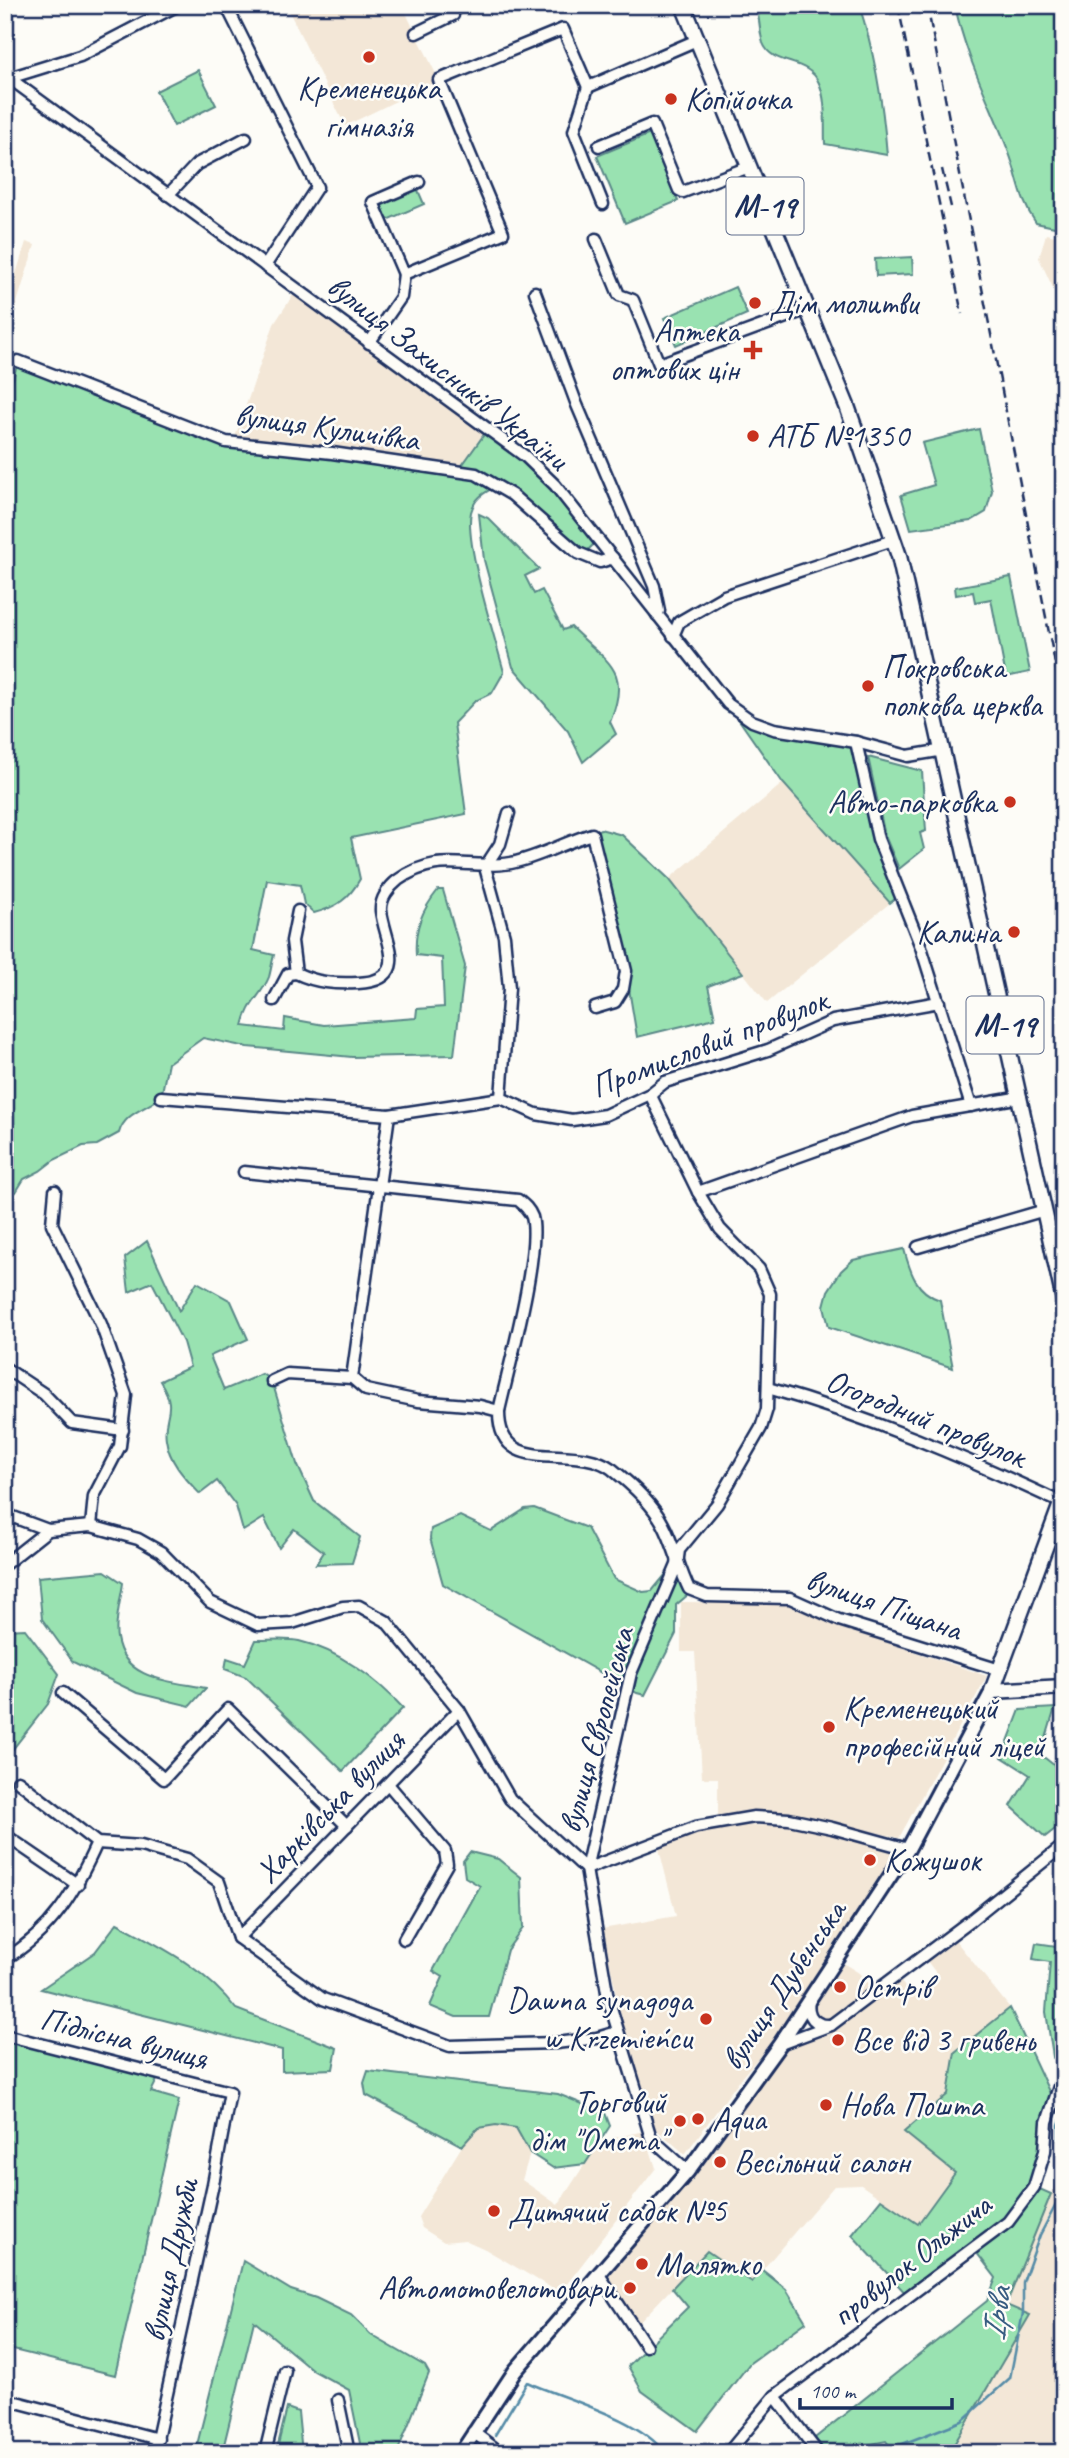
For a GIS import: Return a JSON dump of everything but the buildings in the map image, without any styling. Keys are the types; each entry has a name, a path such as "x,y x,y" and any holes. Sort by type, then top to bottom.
{"highway":[{"name":"М-19","path":"683,5 744,169 808,309 847,406 893,540 916,623 1064,1300"},
{"name":"вулиця Дубенська","path":"992,1691 1063,1499"},
{"path":"992,1691 1064,1687"}],"main road":[{"name":"вулиця Дубенська","path":"461,2453 515,2371 688,2171 779,2044 908,1849 992,1691"}],"street":[{"path":"7,76 80,56 177,5"},
{"path":"226,5 317,187 265,266"},
{"path":"416,33 453,15 449,5"},
{"path":"404,274 503,233 439,80 563,29 588,87 574,131 603,204"},
{"path":"588,87 697,40"},
{"name":"вулиця Захисників України","path":"7,76 526,457 555,485 728,704 752,721 775,729 856,742 908,756 943,750"},
{"path":"599,146 652,124 679,190 703,186 744,169"},
{"path":"168,194 197,164 246,138"},
{"path":"369,342 401,297 404,274 373,202 419,181"},
{"path":"596,239 619,295 633,300 659,364 808,309"},
{"path":"535,292 577,405 654,586 659,611 657,615"},
{"name":"вулиця Куличівка","path":"18,362 226,442 332,453 476,474 512,495 578,553 600,562 612,558"},
{"path":"673,636 679,622 724,596 893,540"},
{"path":"856,742 878,839 921,947 971,1106"},
{"path":"162,1097 389,1115 501,1098 509,988 504,936 485,867 500,844 509,813"},
{"path":"274,1000 288,974 296,973 323,983 341,984 368,982 386,975 393,949 380,909 385,894 399,880 437,862 485,867 514,863 592,834 626,971 623,989 615,1002 595,1008"},
{"path":"296,973 292,941 298,911"},
{"name":"Промисловий провулок","path":"501,1098 536,1114 572,1120 605,1115 650,1094 666,1082 768,1050 833,1021 939,1002"},
{"name":"вулиця Європейська","path":"650,1094 698,1192 720,1229 759,1269 770,1294 767,1409 761,1428 717,1504 679,1550 677,1565 631,1672 586,1869 608,1998 650,2138 688,2171"},
{"path":"698,1192 912,1116 1021,1097"},
{"path":"352,1378 389,1115"},
{"path":"244,1172 518,1200 527,1207 533,1235 517,1331 499,1411 480,1406 418,1401 366,1390 352,1378 287,1374 272,1381"},
{"path":"55,1191 52,1224 101,1324 122,1375 126,1395 120,1446 94,1496 91,1526"},
{"path":"918,1247 1045,1210"},
{"path":"5,1368 44,1394 72,1423 123,1430"},
{"name":"Огородний провулок","path":"768,1388 846,1410 1063,1499"},
{"name":"вулиця Піщана","path":"499,1411 502,1437 509,1447 536,1455 564,1454 609,1467 640,1493 663,1524 677,1565 689,1589 707,1596 790,1598 839,1620 1000,1671"},
{"path":"5,1514 48,1530 91,1526 138,1539 161,1552 210,1602 258,1625 292,1623 343,1607 359,1606 373,1611 386,1621 459,1710 510,1799 586,1869 696,1827 754,1817 789,1819 908,1849"},
{"path":"5,1564 20,1555 48,1530"},
{"path":"63,1693 164,1779 228,1709 346,1826"},
{"name":"Харківська вулиця","path":"239,1938 459,1710"},
{"path":"18,1781 97,1843 141,1846 187,1859 219,1882 239,1938 323,1999 450,2046 556,2043 597,2038 617,2032"},
{"path":"388,1784 445,1851 447,1864 404,1939"},
{"path":"5,1835 78,1885"},
{"path":"5,1959 30,1944 58,1914 78,1885 97,1843"},
{"path":"779,2044 831,2025 971,1920 1064,1845"},
{"path":"809,1999 807,2007 812,2019 822,2026 831,2025"},
{"name":"Підлісна вулиця","path":"5,2035 230,2092"},
{"name":"провулок Ольжича","path":"728,2453 775,2396 1008,2222 1034,2187 1045,2151 1047,2122 1064,2072"},
{"name":"вулиця Дружби","path":"155,2453 213,2185 230,2092"},
{"path":"598,2273 646,2346"},
{"path":"265,2453 285,2371"},
{"path":"775,2396 818,2453"},
{"path":"5,2399 158,2439"},
{"path":"338,2400 349,2453"},
{"path":"473,2432 501,2453"}],"shaded area":[{"name":"Кременецька гімназія","path":"286,5 402,5 439,80 345,126"},
{"path":"1046,234 1064,238 1064,324 1061,305 1039,258"},
{"path":"26,242 35,245 5,341 5,309"},
{"path":"297,289 488,429 458,471 233,443 274,324"},
{"path":"783,783 890,903 767,1003 669,879"},
{"name":"Кременецький професійний ліцей","path":"681,1602 788,1603 838,1626 987,1676 899,1838 808,1816 751,1811 718,1816 718,1778 702,1778 695,1652 681,1652"},
{"path":"810,1823 908,1849 835,1958 859,1973 876,1992 897,1976 909,1993 920,1994 940,1978 923,1956 951,1935 1010,2008 955,2052 948,2094 905,2132 956,2172 918,2224 861,2185 834,2186 752,2282 707,2251 634,2328 598,2273 688,2171 780,2044 818,2031 818,2023 808,2000 741,2078 685,2154 650,2124 616,2010 615,1987 602,1929 676,1916 658,1845 722,1826 786,1825 807,1828"},
{"name":"Дитячий садок №5","path":"496,2125 516,2128 530,2153 522,2180 558,2205 600,2141 644,2131 656,2168 560,2293 485,2249 465,2240 444,2242 422,2228 418,2217 462,2146 478,2128"},
{"path":"1064,2165 1064,2453 949,2453 1030,2316 1005,2305"}],"green space":[{"path":"771,5 859,5 877,79 887,155 825,144 824,105 819,83 807,69 774,56 763,43 758,15"},
{"path":"955,5 1064,5 1064,229 1036,223 1026,206 1009,153 965,43"},
{"path":"198,70 216,105 174,126 156,91"},
{"path":"650,134 678,201 625,223 597,156"},
{"path":"417,188 424,204 387,220 380,204"},
{"path":"912,257 913,274 876,276 875,259"},
{"path":"735,287 747,314 676,345 664,318"},
{"path":"18,361 226,442 458,471 488,429 526,457 598,540 587,551 578,553 497,486 478,499 471,512 472,545 481,590 504,672 492,693 475,701 454,723 466,814 351,838 360,879 347,897 322,911 314,913 304,904 300,885 267,880 253,950 274,955 269,977 248,1011 243,1026 284,1031 285,1018 324,1025 416,1018 417,1009 444,1007 442,958 416,955 418,928 423,912 438,890 443,890 465,966 454,1055 352,1057 247,1047 203,1038 168,1063 161,1097 131,1116 119,1133 97,1145 83,1146 54,1160 24,1179 16,1192 5,1198 5,407"},
{"path":"979,429 992,491 986,512 971,521 911,529 901,495 934,485 922,443"},
{"path":"479,514 488,518 539,569 525,576 534,594 542,590 563,630 571,627 605,659 617,678 616,704 610,722 616,734 583,762 568,731 513,667 484,560"},
{"path":"1011,577 1030,672 1006,677 991,599 975,602 973,592 956,595 955,587"},
{"path":"728,704 752,721 856,742 878,839 900,895 890,903 783,783"},
{"path":"868,757 922,771 926,831 920,833 924,849 899,869 885,836"},
{"path":"600,829 622,835 669,879 743,973 708,986 715,1018 637,1037 626,971 592,834"},
{"path":"147,1241 179,1311 197,1282 231,1301 248,1339 210,1356 224,1390 262,1374 272,1381 297,1464 314,1501 360,1537 352,1563 316,1564 324,1552 294,1529 279,1548 264,1518 243,1531 236,1506 217,1481 200,1494 174,1462 165,1431 168,1399 160,1381 190,1367 183,1342 152,1282 129,1292 125,1258"},
{"path":"904,1249 915,1280 925,1292 940,1300 953,1368 829,1327 824,1306 828,1291 841,1271 853,1260"},
{"path":"534,1508 587,1528 614,1579 643,1592 652,1591 676,1562 689,1594 676,1605 676,1634 645,1695 443,1584 430,1538 431,1529 460,1516 491,1531 525,1509"},
{"path":"105,1571 123,1583 116,1625 121,1652 139,1671 165,1680 206,1688 190,1706 137,1693 73,1662 42,1619 38,1577"},
{"path":"25,1629 59,1674 48,1704 5,1759 5,1630"},
{"path":"256,1640 294,1640 328,1651 369,1676 403,1708 343,1771 246,1677 225,1669 227,1658 245,1664"},
{"path":"1055,1708 1041,1755 1064,1773 1064,1822 1045,1837 1011,1806 1030,1775 1002,1757 1020,1710"},
{"path":"470,1852 498,1859 521,1877 523,1928 507,1950 489,2017 456,2017 430,2006 443,1977 433,1971 480,1886 465,1877 463,1861"},
{"path":"117,1923 196,1970 236,2009 337,2048 333,2069 282,2071 282,2050 41,1989 95,1952"},
{"path":"1036,1943 1064,1947 1064,2042 1053,2057 1046,2012 1050,1962 1033,1959"},
{"path":"1010,2008 1054,2102 1035,2187 1051,2194 1006,2305 1030,2315 949,2453 895,2453 886,2441 826,2453 815,2438 987,2301 996,2278 973,2248 908,2296 852,2235 881,2199 918,2224 955,2173 904,2132 948,2094 955,2052"},
{"path":"5,2037 159,2076 151,2092 179,2100 115,2375 5,2348"},
{"path":"368,2071 558,2094 605,2113 610,2126 585,2164 553,2168 530,2153 516,2128 496,2125 478,2128 462,2146 366,2095 364,2083"},
{"path":"707,2251 752,2282 762,2270 786,2289 806,2322 750,2363 697,2431 642,2391 628,2366 688,2307 672,2288"},
{"path":"243,2261 291,2290 316,2298 351,2315 371,2335 425,2366 429,2373 397,2453 362,2453 349,2390 314,2371 254,2321 222,2453 195,2453"},
{"path":"287,2408 298,2412 302,2453 276,2453"}],"waterway":[{"name":"Ірва","path":"879,2453 962,2421 1010,2378 1023,2313 1023,2282 1040,2235 1060,2197 1059,2125 1064,2111"},
{"name":"Ірва","path":"495,2435 527,2382 620,2420 638,2430 665,2453"}],"railway":[{"path":"898,5 962,314"},
{"path":"927,5 1064,710"},
{"path":"942,169 951,207"}],"place":[{"name":"Кременецька гімназія","path":"369,57"},
{"name":"Копійочка","path":"671,99"},
{"name":"Дім молитви","path":"755,303"},
{"name":"Аптека оптових цін","path":"753,350"},
{"name":"АТБ №1350","path":"753,436"},
{"name":"Покровська полкова церква","path":"868,686"},
{"name":"Авто-парковка","path":"1010,802"},
{"name":"Калина","path":"1014,932"},
{"name":"Кременецький професійний ліцей","path":"829,1727"},
{"name":"Кожушок","path":"870,1860"},
{"name":"Острів","path":"840,1987"},
{"name":"Dawna synagoga w Krzemieńcu","path":"706,2019"},
{"name":"Все від 3 гривень","path":"838,2040"},
{"name":"Нова Пошта","path":"826,2105"},
{"name":"Aqua","path":"698,2119"},
{"name":"Торговий дім \"Омета\"","path":"680,2121"},
{"name":"Весільний салон","path":"720,2162"},
{"name":"Дитячий садок №5","path":"494,2211"},
{"name":"Малятко","path":"642,2264"},
{"name":"Автомотовелотовари","path":"630,2288"}]}
